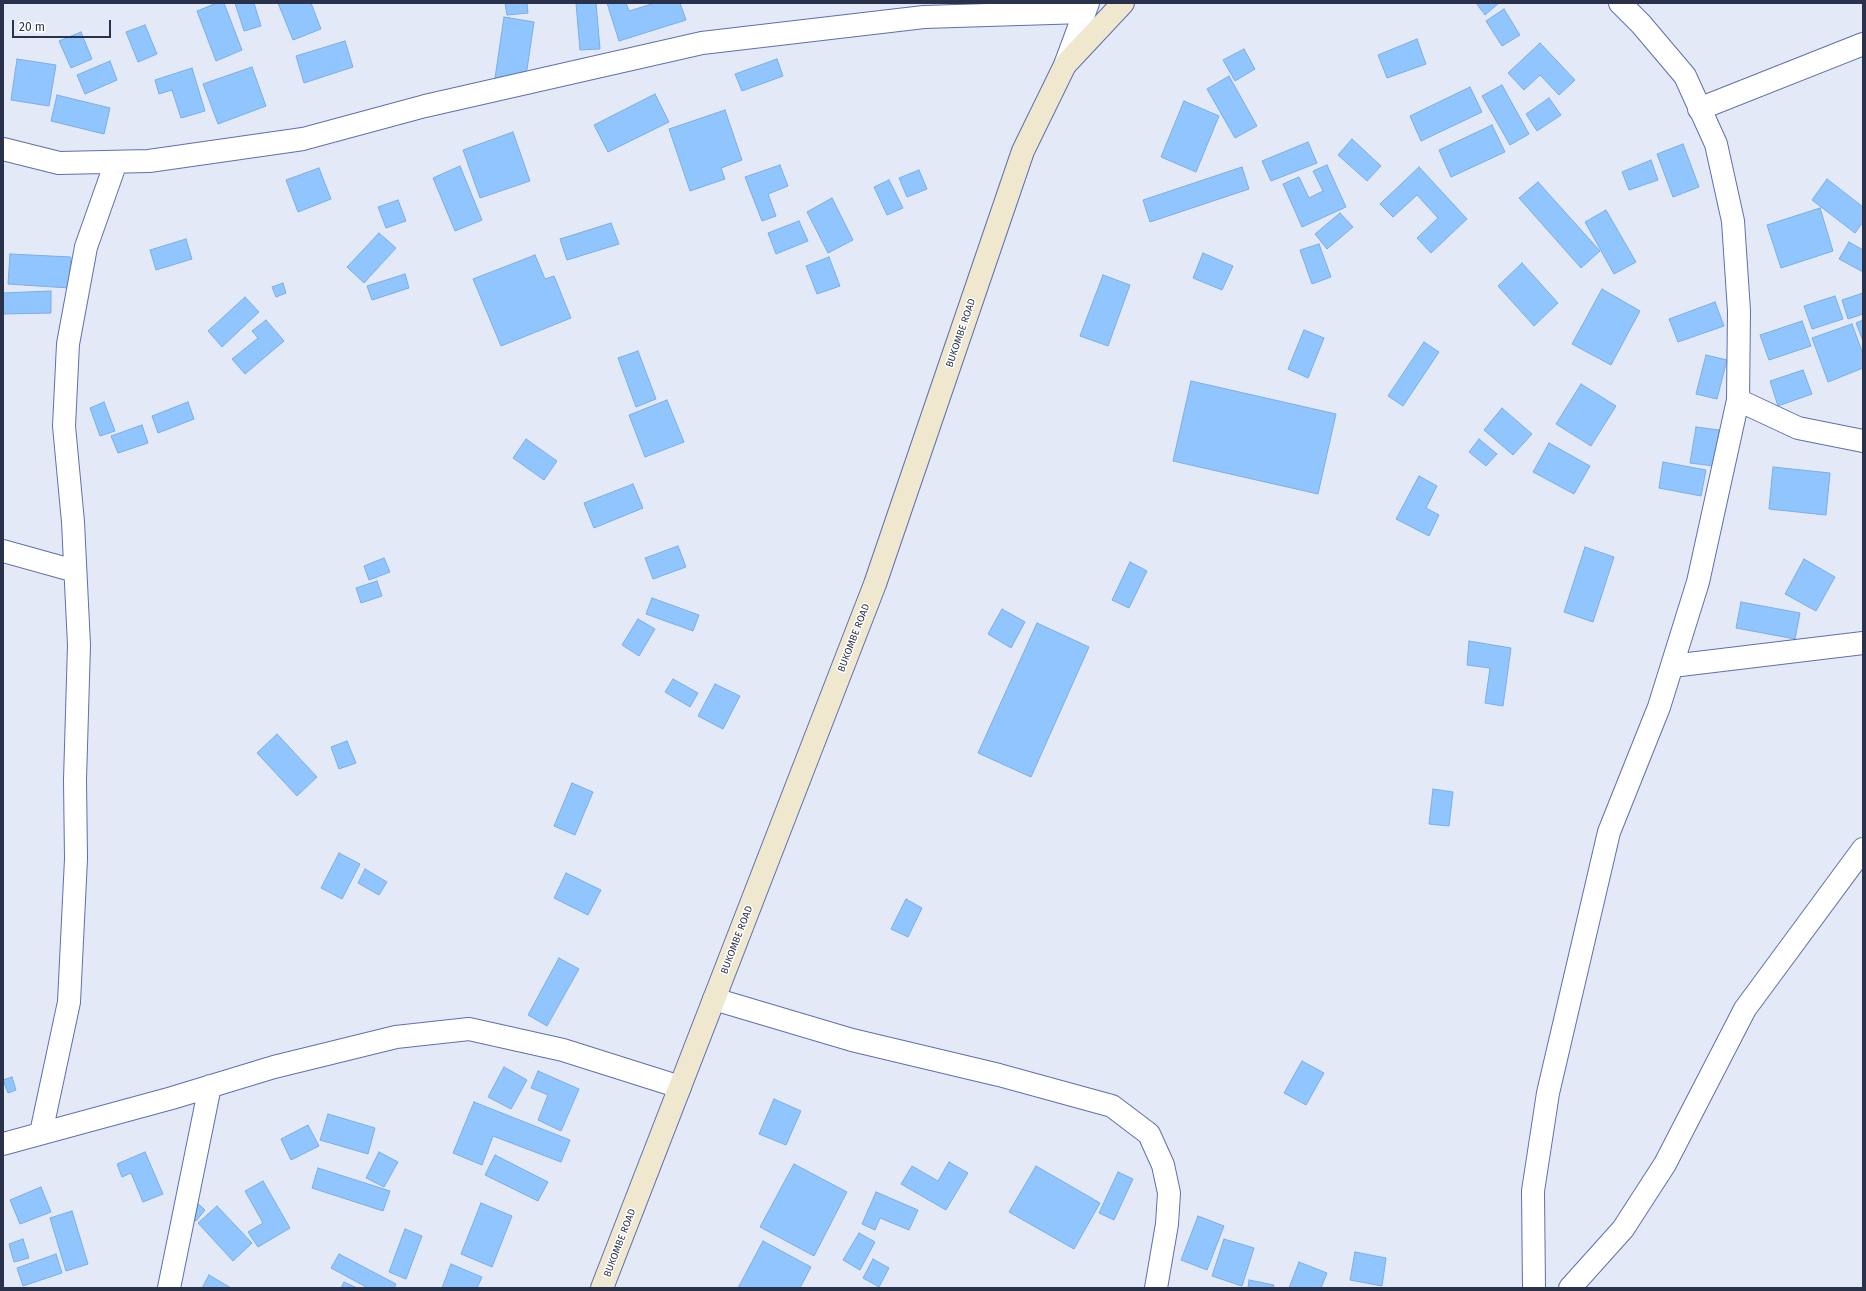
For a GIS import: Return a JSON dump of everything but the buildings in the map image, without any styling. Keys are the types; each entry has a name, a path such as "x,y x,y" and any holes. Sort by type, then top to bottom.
{"main road":[{"name":"BUKOMBE ROAD","path":"602,1288 875,584 1023,151 1065,66 1123,3"}],"street":[{"path":"1534,1288 1533,1191 1548,1093 1609,832 1660,707 1698,582 1738,400 1740,311 1733,221 1716,144 1685,76 1642,24 1620,3"},
{"path":"3,149 59,162 149,161 303,139 425,106 702,43 924,17 953,9 1086,8 1065,66"},
{"path":"1700,109 1863,44"},
{"path":"41,1133 69,1002 76,860 75,780 79,645 73,522 64,426 68,344 86,247 116,162"},
{"path":"1738,400 1798,428 1863,441"},
{"path":"3,551 75,571"},
{"path":"1672,666 1863,643"},
{"path":"1570,1288 1623,1229 1665,1164 1745,1009 1863,849"},
{"path":"714,999 852,1040 999,1075 1112,1106 1149,1134 1163,1165 1168,1193 1167,1224 1156,1288"},
{"path":"3,1144 274,1067 396,1037 469,1029 562,1050 680,1087"},
{"path":"169,1288 210,1086"}]}
